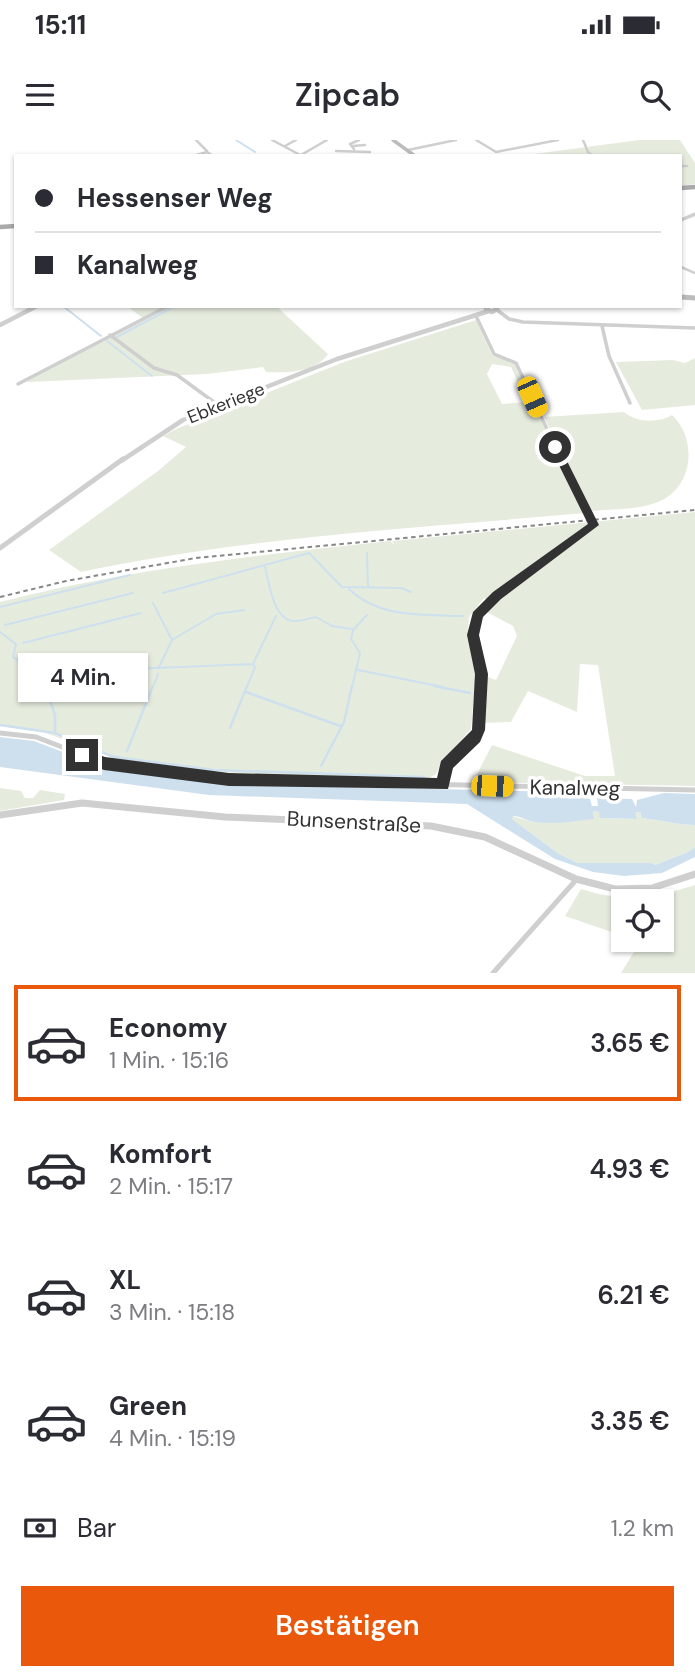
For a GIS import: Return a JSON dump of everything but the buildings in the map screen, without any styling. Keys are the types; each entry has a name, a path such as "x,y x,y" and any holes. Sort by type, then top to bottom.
{"main road":[{"path":"393,140 413,154"}],"street":[{"path":"196,140 210,154"},
{"path":"272,140 297,154"},
{"path":"285,147 296,140"},
{"path":"304,154 327,140"},
{"path":"355,151 350,144 359,140"},
{"path":"408,150 456,140"},
{"path":"476,140 496,152 541,141 558,140"},
{"path":"583,140 589,140"},
{"path":"552,141 557,146"},
{"path":"535,143 540,148"},
{"path":"355,151 365,145"},
{"path":"335,151 370,152"},
{"path":"200,154 207,152"},
{"path":"682,166 687,166"},
{"path":"0,325 33,308"},
{"path":"18,384 164,308"},
{"path":"492,308 504,316 523,322 695,328"},
{"name":"Ebkeriege","path":"0,548 154,437 218,405 337,359 492,308"},
{"path":"443,784 446,765 475,738 479,730 482,674 473,635 477,615 497,595 594,524 568,476 516,363 494,354 477,315"},
{"path":"602,326 609,356 630,403"},
{"path":"110,335 154,368 182,378 218,405"},
{"name":"Kanalweg","path":"0,733 36,737 104,763 212,778 695,790"},
{"name":"Bunsenstraße","path":"0,815 82,803 225,817 445,828 497,841 576,879 626,890 652,888 695,874"},
{"path":"493,973 576,879"}],"shaded area":[{"path":"639,140 680,140 695,163 695,184 682,186 682,154 534,154"},
{"path":"130,308 278,308 328,354 316,365 291,372 266,372 263,367 207,374 26,380 144,319"},
{"path":"476,320 492,355 513,361 585,513 269,542 81,572 49,550 158,471 186,447 163,436 344,362","holes":["492,364 511,367 527,402 502,404 487,374"]},
{"path":"695,358 695,405 642,410 616,362 673,360 685,363"},
{"path":"624,412 648,421 672,415 685,434 688,446 687,469 676,490 658,502 630,508 592,511 577,487 544,417"},
{"path":"695,512 695,786 473,782 492,745 585,776 615,776 598,665 580,664 577,712 528,691 511,722 481,723 483,675 496,680 517,636 513,626 485,611 491,603 484,598 469,617 468,630 476,671 471,729 442,762 436,774 427,779 246,774 204,770 114,758 43,732 0,726 0,602 145,572 243,558 390,541 395,545 392,541"},
{"path":"0,788 21,791 25,798 33,798 40,790 65,794 64,800 0,811"},
{"path":"593,811 599,812 601,818 636,819 635,812 640,812 642,818 695,825 695,847 655,865 578,863 559,854 512,819 512,816 533,822 594,819"},
{"path":"695,885 695,973 621,973 634,952 674,952 674,891"},
{"path":"581,889 611,896 611,932 565,916"}],"water":[{"path":"0,737 34,741 102,767 218,784 564,792 590,799 592,806 598,806 597,798 632,799 636,807 637,800 664,793 695,794 695,825 642,818 640,812 635,812 637,819 600,818 599,812 593,811 594,819 565,822 535,822 513,816 512,819 559,854 578,863 655,865 695,847 695,857 662,873 624,876 593,872 555,859 467,804 209,795 0,767"}],"waterway":[{"path":"236,140 255,152"},
{"path":"66,308 101,336"},
{"path":"117,337 171,308"},
{"path":"107,341 152,376"},
{"path":"163,593 309,553 342,587 401,588 411,592"},
{"path":"367,553 368,587"},
{"path":"265,567 276,607 286,619 296,621 316,617 332,626 352,629"},
{"path":"0,607 130,575"},
{"path":"349,589 361,599 388,610 463,616"},
{"path":"5,625 133,593"},
{"path":"153,603 172,640"},
{"path":"172,640 216,614 244,610"},
{"path":"23,643 141,613"},
{"path":"352,687 360,653 351,639 353,630 367,615"},
{"path":"253,664 276,616"},
{"path":"0,632 16,644 13,657 32,670 39,687"},
{"path":"159,667 172,640"},
{"path":"58,687 83,671 253,664"},
{"path":"247,687 255,667 253,664"},
{"path":"358,670 443,687"},
{"path":"153,687 158,674"},
{"path":"38,686 40,691 48,694"},
{"path":"48,694 61,686"},
{"path":"127,751 153,686"},
{"path":"230,728 247,686"},
{"path":"321,766 344,722 352,686"},
{"path":"434,686 470,693"},
{"path":"246,692 340,726"},
{"path":"48,694 55,715 55,733"},
{"path":"0,725 55,733"},
{"path":"55,733 114,757 214,770 424,777"}],"railway":[{"path":"0,597 66,581 196,558 695,510"}],"route":[{"path":"82,755 104,763 229,780 443,784 446,765 475,738 479,730 482,674 473,635 477,615 497,595 594,525 555,447"}]}
